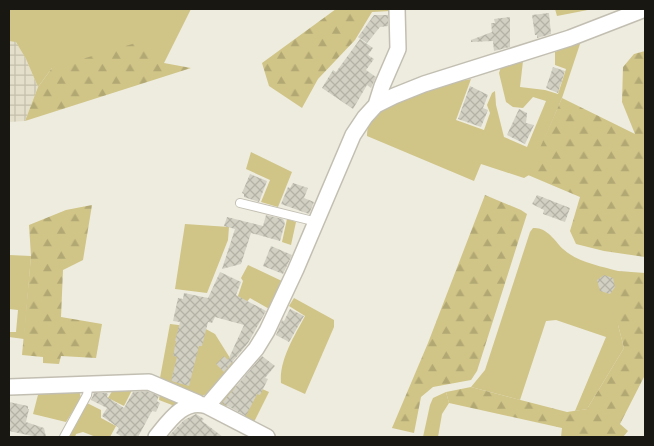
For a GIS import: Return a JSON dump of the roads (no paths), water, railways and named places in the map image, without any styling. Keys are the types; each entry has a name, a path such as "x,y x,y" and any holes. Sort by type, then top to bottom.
{"street":[{"path":"376,105 398,49 397,9"},
{"path":"156,437 182,408 202,404 256,349 277,311 353,135 376,105 424,84 570,38 645,9"},
{"path":"9,387 149,382 202,404 267,437"}],"lane":[{"path":"240,203 317,222"},
{"path":"64,437 87,395 89,383"}]}
